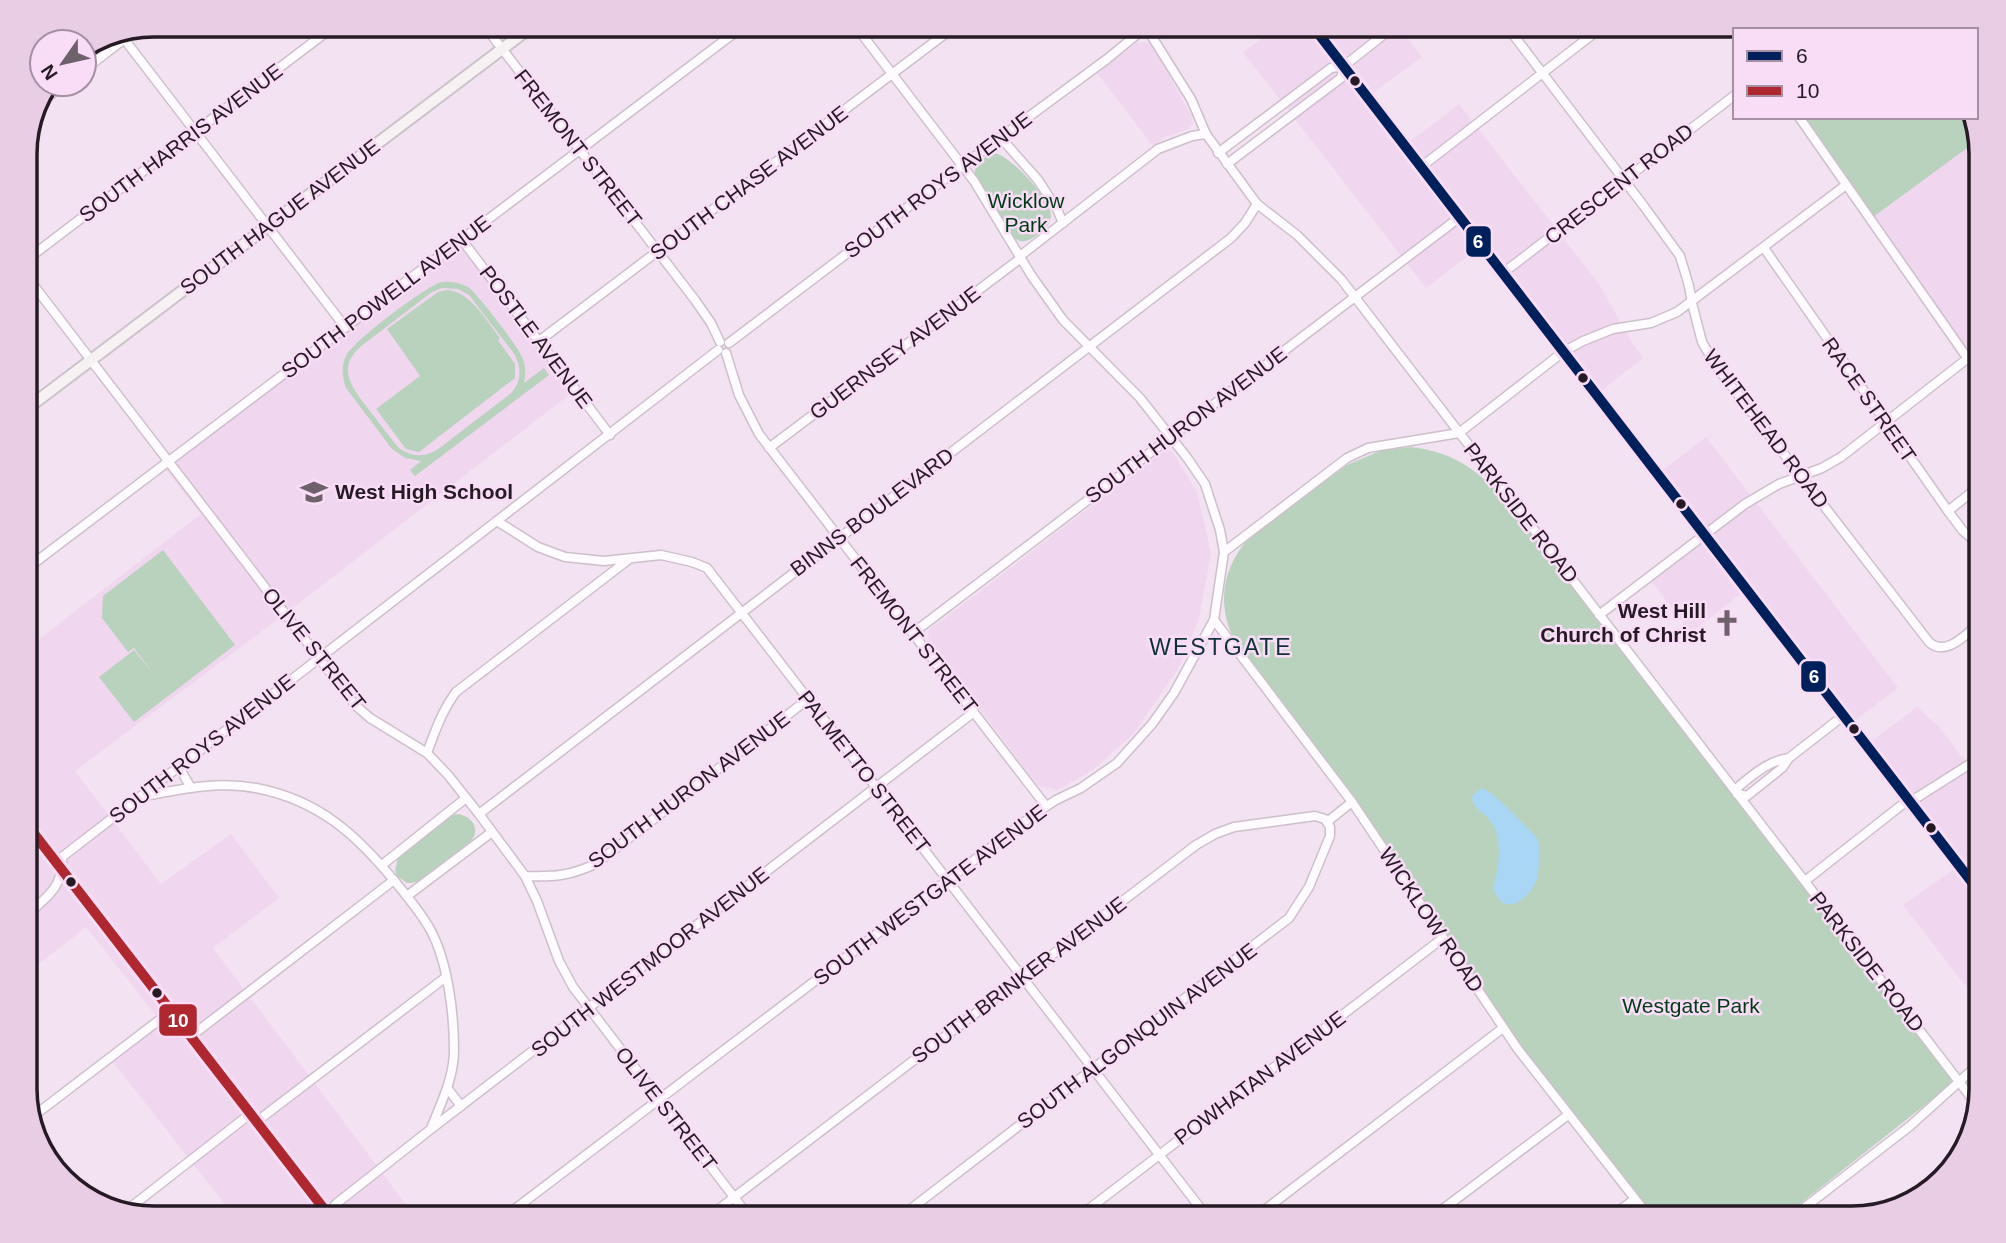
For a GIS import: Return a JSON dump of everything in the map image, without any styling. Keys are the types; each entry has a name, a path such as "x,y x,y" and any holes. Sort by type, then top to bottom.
{"main road":[{"name":"SOUTH HAGUE AVENUE","path":"37,401 518,37"},
{"path":"1321,37 1969,877"},
{"path":"37,838 319,1206"}],"street":[{"name":"SOUTH HARRIS AVENUE","path":"37,252 320,37"},
{"name":"FREMONT STREET","path":"493,37 711,323 723,347 743,403 769,448 1046,806"},
{"name":"SOUTH POWELL AVENUE","path":"37,561 729,37"},
{"path":"864,37 988,201 1031,275 1063,320 1140,398 1205,484 1224,552 1347,458 1368,449 1459,433 1563,352 1613,329 1666,318 1692,303 1846,185"},
{"name":"SOUTH CHASE AVENUE","path":"539,341 941,37"},
{"name":"SOUTH ROYS AVENUE","path":"62,871 62,857 723,347 1107,59 1132,37"},
{"name":"PARKSIDE ROAD","path":"1152,37 1191,99 1206,134 1257,204 1318,254 1341,279 1969,1094"},
{"path":"1218,153 1331,68 1344,66 1381,37"},
{"name":"WHITEHEAD ROAD","path":"1515,37 1680,256 1702,342 1716,366 1936,648 1950,646 1969,632"},
{"path":"1421,166 1589,37"},
{"path":"125,41 345,327"},
{"path":"98,59 119,43"},
{"path":"1227,164 1341,78 1344,66"},
{"name":"CRESCENT ROAD","path":"1503,273 1733,96"},
{"path":"1599,615 1745,504 1771,488 1822,468 1841,457 1968,359 1800,119"},
{"name":"GUERNSEY AVENUE","path":"769,448 1021,257 1158,149 1192,136 1206,134"},
{"path":"1001,138 1038,180 1063,223"},
{"name":"BINNS BOULEVARD","path":"479,814 1231,238 1257,204"},
{"name":"SOUTH HURON AVENUE","path":"913,633 1460,217"},
{"name":"POSTLE AVENUE","path":"462,240 610,435"},
{"name":"RACE STREET","path":"1764,248 1885,423 1969,536"},
{"name":"OLIVE STREET","path":"37,290 355,705 370,718 427,753 479,814 525,876 559,961 573,987 741,1206"},
{"path":"1948,511 1969,495"},
{"name":"PALMETTO STREET","path":"497,521 538,547 565,557 604,561 661,555 707,568 1198,1206"},
{"name":"SOUTH WESTGATE AVENUE","path":"520,1206 1046,806 1105,773 1129,751 1174,693 1214,620 1224,552"},
{"path":"427,753 439,720 456,692 630,559"},
{"name":"WICKLOW ROAD","path":"1214,620 1352,802 1503,1028 1640,1206"},
{"name":"SOUTH HURON AVENUE","path":"525,876 560,877 597,863 808,699"},
{"name":"SOUTH WESTMOOR AVENUE","path":"335,1206 431,1129 974,712"},
{"path":"1789,758 1776,760 1756,772 1738,787 1737,794 1747,796 1782,768 1789,758 1843,716"},
{"path":"1805,881 1909,801 1969,765"},
{"path":"179,767 191,788"},
{"path":"142,797 206,785 253,787 296,799 336,821 382,865 432,932 446,977 454,1049 448,1089 431,1129"},
{"path":"382,865 466,798"},
{"path":"1327,822 1352,802"},
{"name":"SOUTH BRINKER AVENUE","path":"724,1206 1178,859 1215,834 1241,826 1305,817 1320,817 1327,822"},
{"name":"SOUTH ALGONQUIN AVENUE","path":"916,1206 1289,918 1304,897 1330,836 1327,822"},
{"path":"407,896 492,832"},
{"path":"37,905 57,885 62,871"},
{"path":"190,1037 394,880"},
{"name":"POWHATAN AVENUE","path":"1094,1206 1443,938"},
{"path":"135,1204 446,977"},
{"path":"39,1112 171,1012"},
{"path":"1271,1206 1503,1028"},
{"path":"1807,1206 1909,1126 1969,1074"},
{"path":"448,1089 461,1106"},
{"path":"1448,1206 1568,1115"},
{"path":"1626,1206 1635,1199"}],"shaded area":[{"path":"1264,37 1406,37 1422,57 1370,95 1407,144 1459,104 1599,284 1643,358 1595,396 1480,247 1426,288 1243,52"},
{"path":"1137,43 1152,45 1192,117 1193,124 1189,129 1165,137 1153,146 1097,73"},
{"path":"1965,124 1969,146 1969,350 1964,349 1873,217"},
{"path":"461,244 574,391 285,614 75,771 161,884 231,834 279,898 213,948 407,1206 227,1206 112,1061 162,1023 86,927 40,963 37,959 37,641 201,514 165,469"},
{"path":"1706,437 1898,688 1849,725 1745,591 1691,632 1647,576 1701,534 1656,475"},
{"path":"1166,449 1172,451 1197,492 1211,553 1199,619 1178,669 1134,733 1093,770 1058,790 1038,786 928,640 929,630"},
{"path":"1917,707 1939,727 1969,766 1969,990 1903,905 1956,868 1865,746"}],"green space":[{"path":"1806,119 1964,119 1969,147 1873,217"},
{"name":"Wicklow Park","path":"994,153 1019,169 1037,188 1049,208 1051,215 1048,225 1028,240 1019,241 1013,236 976,178 977,164"},
{"path":"441,282 455,282 473,291 519,351 525,366 524,383 544,368 549,375 415,476 410,470 421,461 405,458 392,449 346,388 343,368 351,349 390,315","holes":["442,288 458,289 469,295 515,355 519,366 518,381 510,394 437,450 422,455 408,453 398,447 353,388 348,372 349,364 360,347 432,292"]},
{"path":"447,290 463,296 484,316 515,364 515,378 419,452 406,449 376,409 420,376 387,329 438,292"},
{"name":"Westgate Park","path":"1411,447 1450,457 1471,469 1502,496 1949,1076 1949,1086 1797,1206 1645,1206 1519,1044 1235,641 1225,614 1225,587 1233,561 1250,537 1347,465 1380,451"},
{"path":"163,550 235,645 134,722 99,677 134,650 155,676 134,648 128,652 102,618 103,596"},
{"path":"457,814 473,823 475,831 471,841 418,881 407,883 397,876 395,871 398,857"}],"water":[{"path":"1482,788 1501,802 1538,839 1537,879 1528,894 1513,904 1502,902 1493,888 1498,862 1496,833 1488,818 1476,807 1472,797"}],"transit line":[{"name":"6","path":"1321,37 1969,878"},
{"name":"10","path":"37,838 322,1206"}],"place":[{"name":"West High School","path":"314,492"},
{"name":"West Hill Church of Christ","path":"1727,623"}],"district":[{"name":"WESTGATE","path":"1221,647"}]}
